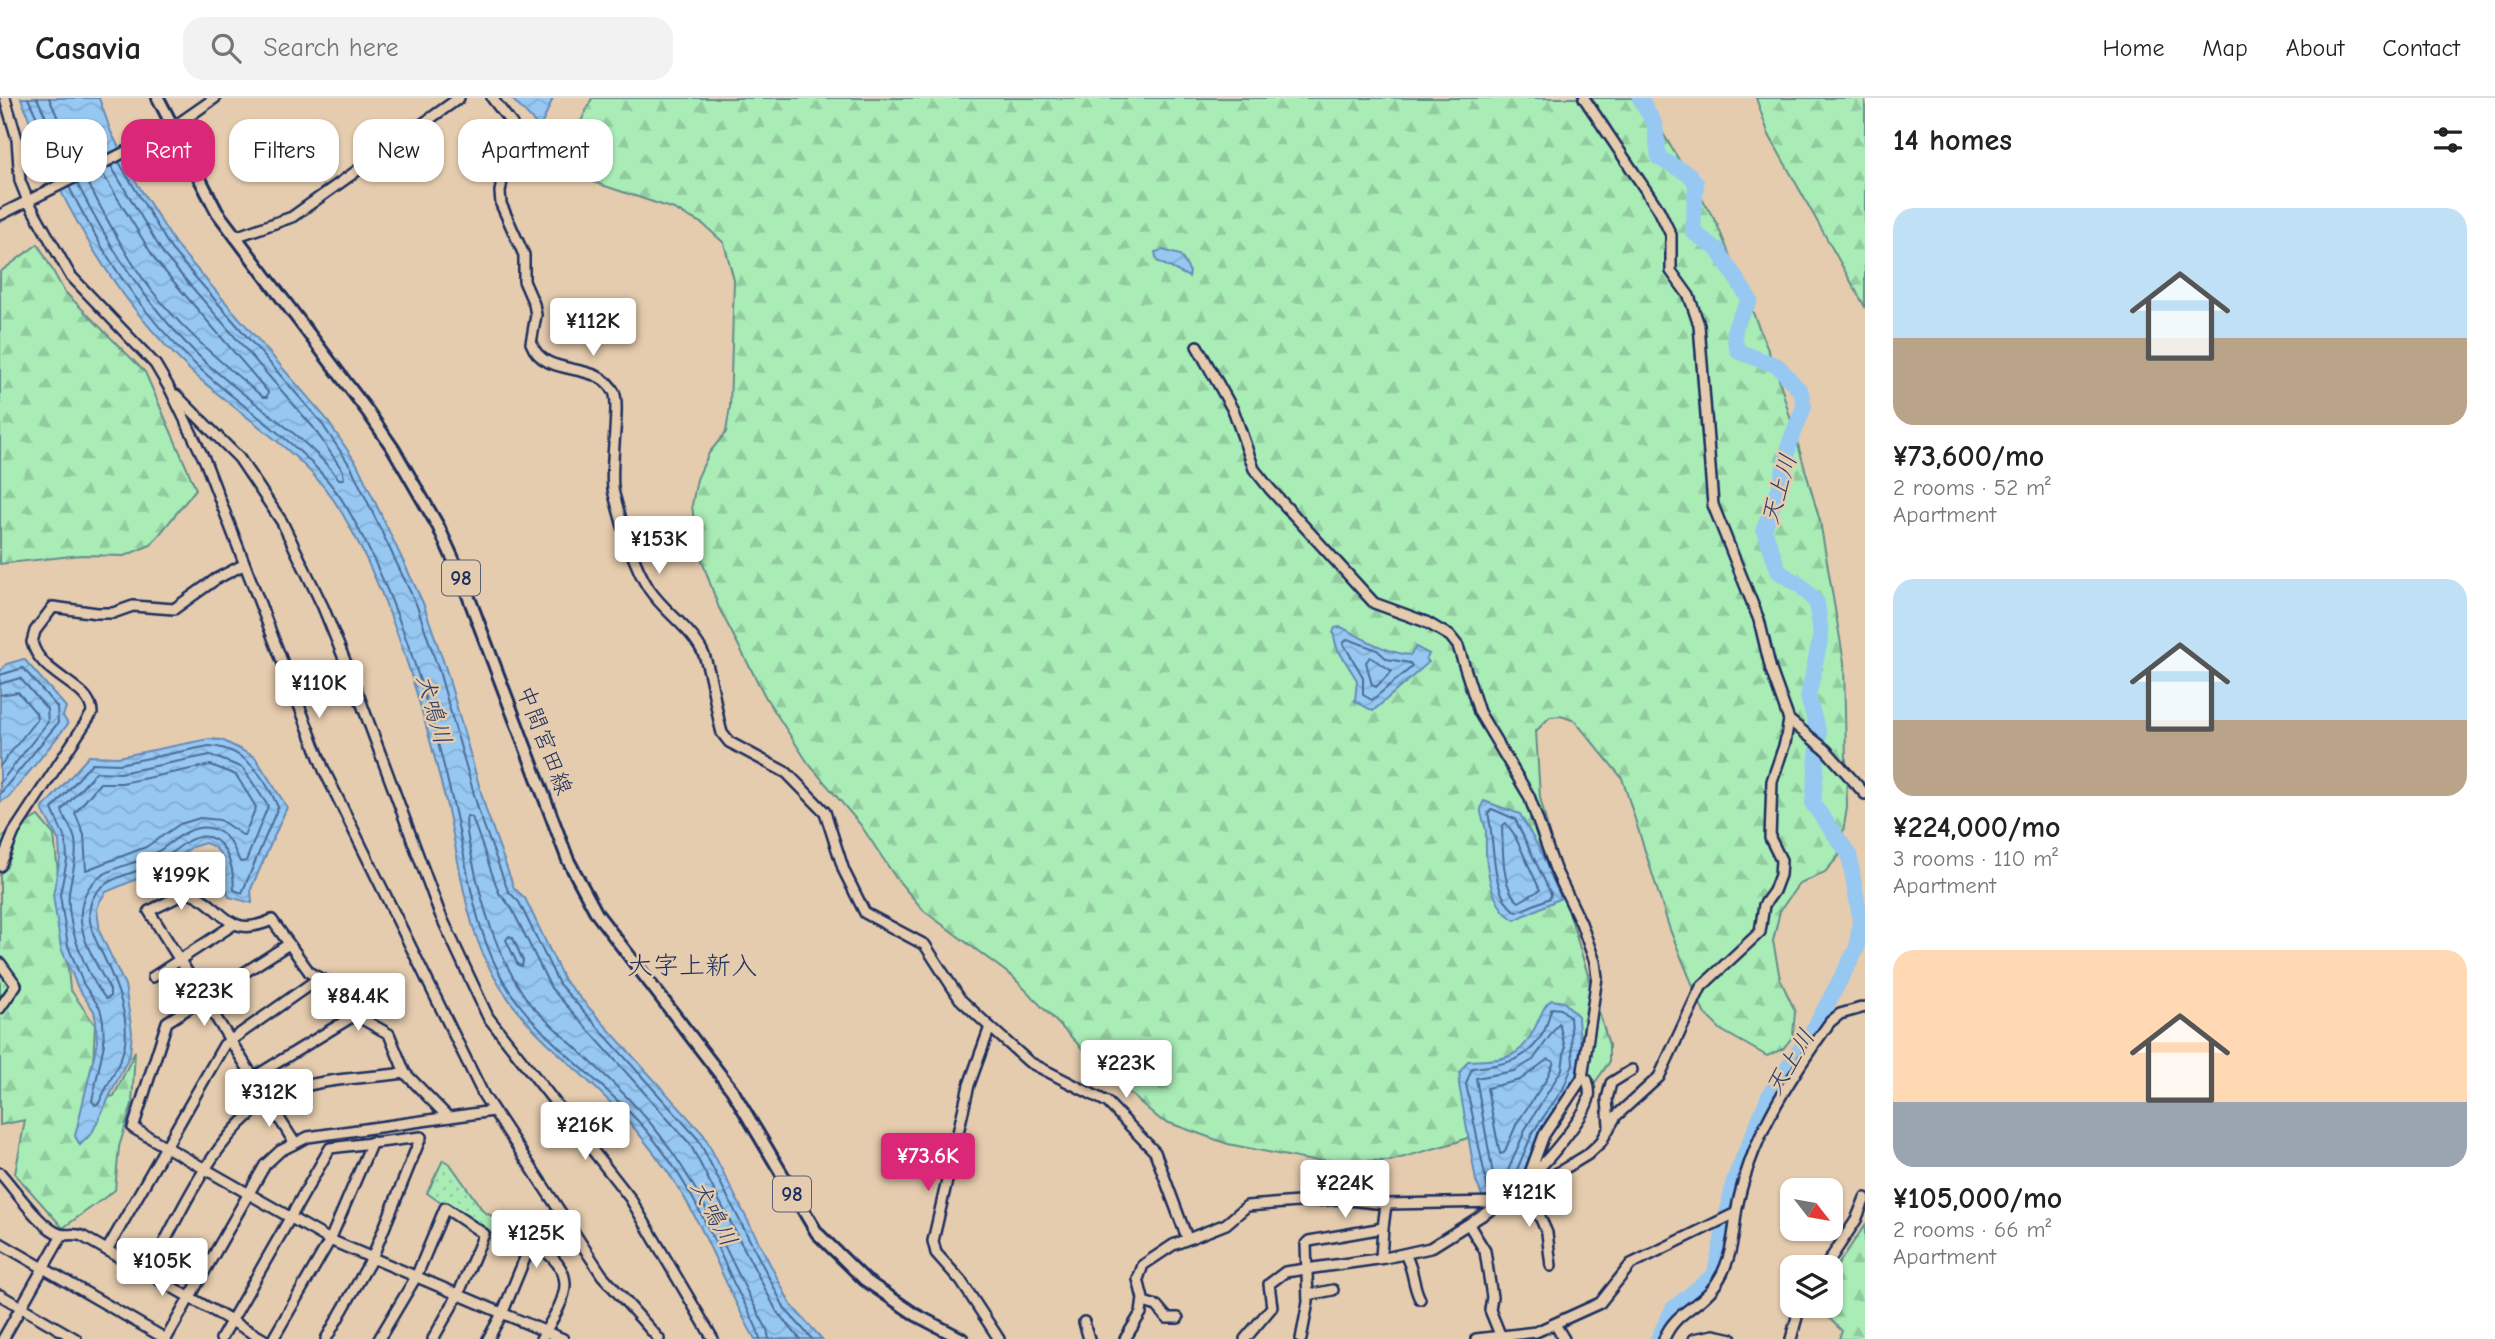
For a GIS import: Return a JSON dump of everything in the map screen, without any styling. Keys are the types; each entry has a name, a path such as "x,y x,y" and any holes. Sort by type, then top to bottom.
{"main road":[{"name":"中間宮田線","path":"158,98 168,119"},
{"name":"中間宮田線","path":"201,182 235,237 368,412 438,526 460,574 568,860 597,914 732,1090 817,1233 865,1280 916,1315 962,1339"}],"street":[{"path":"5,98 17,139 20,181 28,201 70,275 155,364 172,391 205,461 324,769 494,1111 602,1275 659,1339"},
{"path":"185,119 215,98"},
{"path":"235,237 292,217 459,98"},
{"path":"492,98 512,124 500,192 501,204 524,255 524,281 536,314 531,344 542,359 555,366 594,374 607,383 614,393 613,491 648,589 703,654 722,733 729,742 787,773 825,812 860,908 925,945 960,999 990,1027 1029,1062 1107,1102 1155,1152 1187,1238"},
{"path":"1245,1339 1272,1307 1269,1284 1286,1272 1405,1255 1430,1248 1525,1188 1587,1155 1601,1142 1609,1125 1659,1077 1701,988 1760,932 1764,905 1774,891 1780,875 1781,860 1770,838 1772,781 1785,743 1789,720 1771,670 1759,620 1713,505 1709,479 1705,371 1695,309 1671,271 1671,235 1659,210 1584,98"},
{"path":"0,215 121,154"},
{"path":"1197,345 1234,412 1254,469 1270,489 1374,603 1426,622 1450,636 1458,646 1479,712 1529,796 1555,869 1573,905 1595,962 1597,977 1582,1078 1544,1135 1525,1188 1547,1233 1551,1266"},
{"path":"172,391 239,458 282,522 354,683 440,914 488,1017 630,1198 713,1339"},
{"path":"0,866 14,832 92,713 86,696 52,673 34,653 32,642 44,618 53,607 97,613 133,606 174,609 216,579 243,565"},
{"path":"1789,720 1826,750 1865,794"},
{"path":"294,1142 149,911 188,892 233,925 259,926 272,920 310,973 334,985 355,1015 388,1034 405,1073 447,1116"},
{"path":"153,977 233,925"},
{"path":"289,944 164,1027 133,1128 330,1240 502,1314 544,1335 562,1339"},
{"path":"0,963 16,985 0,1008"},
{"path":"107,1250 229,1040 319,978"},
{"path":"1664,1339 1677,1317 1703,1298 1723,1275 1745,1173 1778,1097 1829,1022 1840,1014 1865,1007"},
{"path":"254,1077 355,1015"},
{"path":"990,1027 969,1085 933,1241 936,1253 961,1281 999,1339"},
{"path":"1609,1125 1607,1099 1611,1083 1632,1070"},
{"path":"148,1273 206,1170 243,1118 268,1100 296,1088 405,1073"},
{"path":"1530,1176 1541,1166 1587,1106 1589,1088 1587,1080 1582,1078"},
{"path":"0,1243 166,1339 265,1165 294,1142 367,1126 494,1111"},
{"path":"221,1339 330,1148 421,1137 372,1258 326,1339"},
{"path":"273,1339 330,1240 372,1142"},
{"path":"0,1174 50,1229 62,1235 71,1233 107,1250 263,1339"},
{"path":"1833,1255 1856,1220 1865,1198"},
{"path":"1125,1339 1141,1313 1143,1302 1138,1270 1172,1245 1226,1224 1247,1206 1338,1199 1386,1204 1503,1202"},
{"path":"1381,1258 1386,1204"},
{"path":"379,1339 415,1277 444,1208 484,1234 458,1295 433,1339"},
{"path":"1476,1339 1536,1332 1600,1303 1631,1264 1736,1213"},
{"path":"1469,1225 1485,1251 1492,1297 1490,1310 1501,1336"},
{"path":"1301,1339 1308,1296 1306,1244 1309,1241 1383,1228"},
{"path":"2,1339 62,1235"},
{"path":"488,1339 502,1314 532,1241 551,1254 564,1269 567,1283 544,1335"},
{"path":"1405,1255 1411,1264 1414,1287 1420,1299"},
{"path":"1308,1296 1333,1290"},
{"path":"0,1295 76,1339"},
{"path":"1143,1302 1161,1308 1167,1318 1178,1318"},
{"path":"1791,1339 1797,1318"},
{"path":"1084,1322 1089,1339"},
{"path":"1555,1324 1564,1339"},
{"path":"1694,1339 1714,1335 1732,1339"}],"green space":[{"path":"592,98 1642,98 1717,224 1777,372 1820,521 1844,662 1847,808 1839,856 1825,872 1798,885 1780,911 1773,941 1780,979 1795,1011 1793,1036 1783,1049 1767,1056 1721,1030 1704,1013 1670,930 1622,778 1575,721 1561,716 1550,717 1536,731 1540,797 1566,902 1609,1045 1609,1063 1596,1081 1575,1096 1457,1142 1390,1161 1307,1160 1228,1144 1161,1120 1108,1075 1013,977 924,911 896,878 860,824 808,763 766,698 719,608 697,547 692,505 697,479 709,453 726,432 730,407 734,280 724,243 703,224 674,209 593,182 613,182 613,119 582,119"},
{"path":"1756,98 1865,98 1865,307 1769,135"},
{"path":"38,244 64,291 145,372 196,489 151,545 124,556 81,555 0,564 0,272"},
{"path":"38,816 54,835 70,989 95,1025 91,1102 114,1096 135,1051 132,1104 119,1147 115,1190 63,1228 15,1174 25,1120 0,1125 0,838"},
{"path":"443,1160 450,1164 484,1212 509,1225 502,1239 458,1215 427,1193"},
{"path":"1865,1225 1865,1339 1839,1339 1842,1331 1829,1318 1843,1318 1843,1257"}],"water":[{"path":"21,98 99,98 106,119 29,119"},
{"path":"511,98 553,98 544,119 531,119"},
{"name":"犬鳴川","path":"107,121 121,152 121,182 136,182 176,245 325,417 357,464 423,603 446,669 486,810 514,888 525,898 564,980 704,1135 791,1305 822,1339 755,1339 693,1213 658,1158 615,1107 536,1031 501,988 487,963 472,923 445,798 404,652 376,581 342,513 311,472 273,437 211,389 163,343 113,279 57,182 107,182"},
{"path":"1163,250 1180,255 1190,272 1189,277 1157,261 1155,252"},
{"path":"1341,627 1402,654 1410,655 1416,647 1429,654 1426,659 1429,662 1373,711 1355,701 1357,680 1337,648 1333,633 1335,628"},
{"path":"24,659 66,707 63,716 68,724 9,797 0,802 0,672 6,664"},
{"path":"209,739 222,740 255,757 287,807 251,889 252,903 229,897 219,852 205,843 192,847 158,870 106,892 100,901 97,909 100,933 125,985 132,1032 130,1054 92,1133 80,1145 75,1136 97,1043 96,1022 94,1011 78,988 61,948 53,895 60,859 59,841 42,809 89,756 118,757"},
{"path":"1484,801 1520,814 1540,850 1561,898 1515,920 1506,913 1499,904 1490,881 1486,829 1481,813"},
{"path":"1552,1000 1564,1002 1578,1016 1581,1058 1579,1074 1570,1092 1540,1135 1522,1179 1506,1193 1483,1198 1476,1181 1459,1084 1460,1072 1468,1061 1502,1058 1520,1049"}],"waterway":[{"name":"天上川","path":"1640,98 1655,125 1659,158 1690,175 1696,183 1693,232 1717,249 1750,300 1735,331 1739,352 1778,366 1801,392 1804,407 1790,442 1780,486 1764,529 1779,572 1800,585 1817,603 1821,635 1808,697 1819,735 1813,804 1849,854 1860,918 1857,948 1815,1027 1769,1096 1734,1180 1715,1274 1673,1309 1658,1339"}],"district":[{"name":"大字上新入","path":"692,965"}]}
